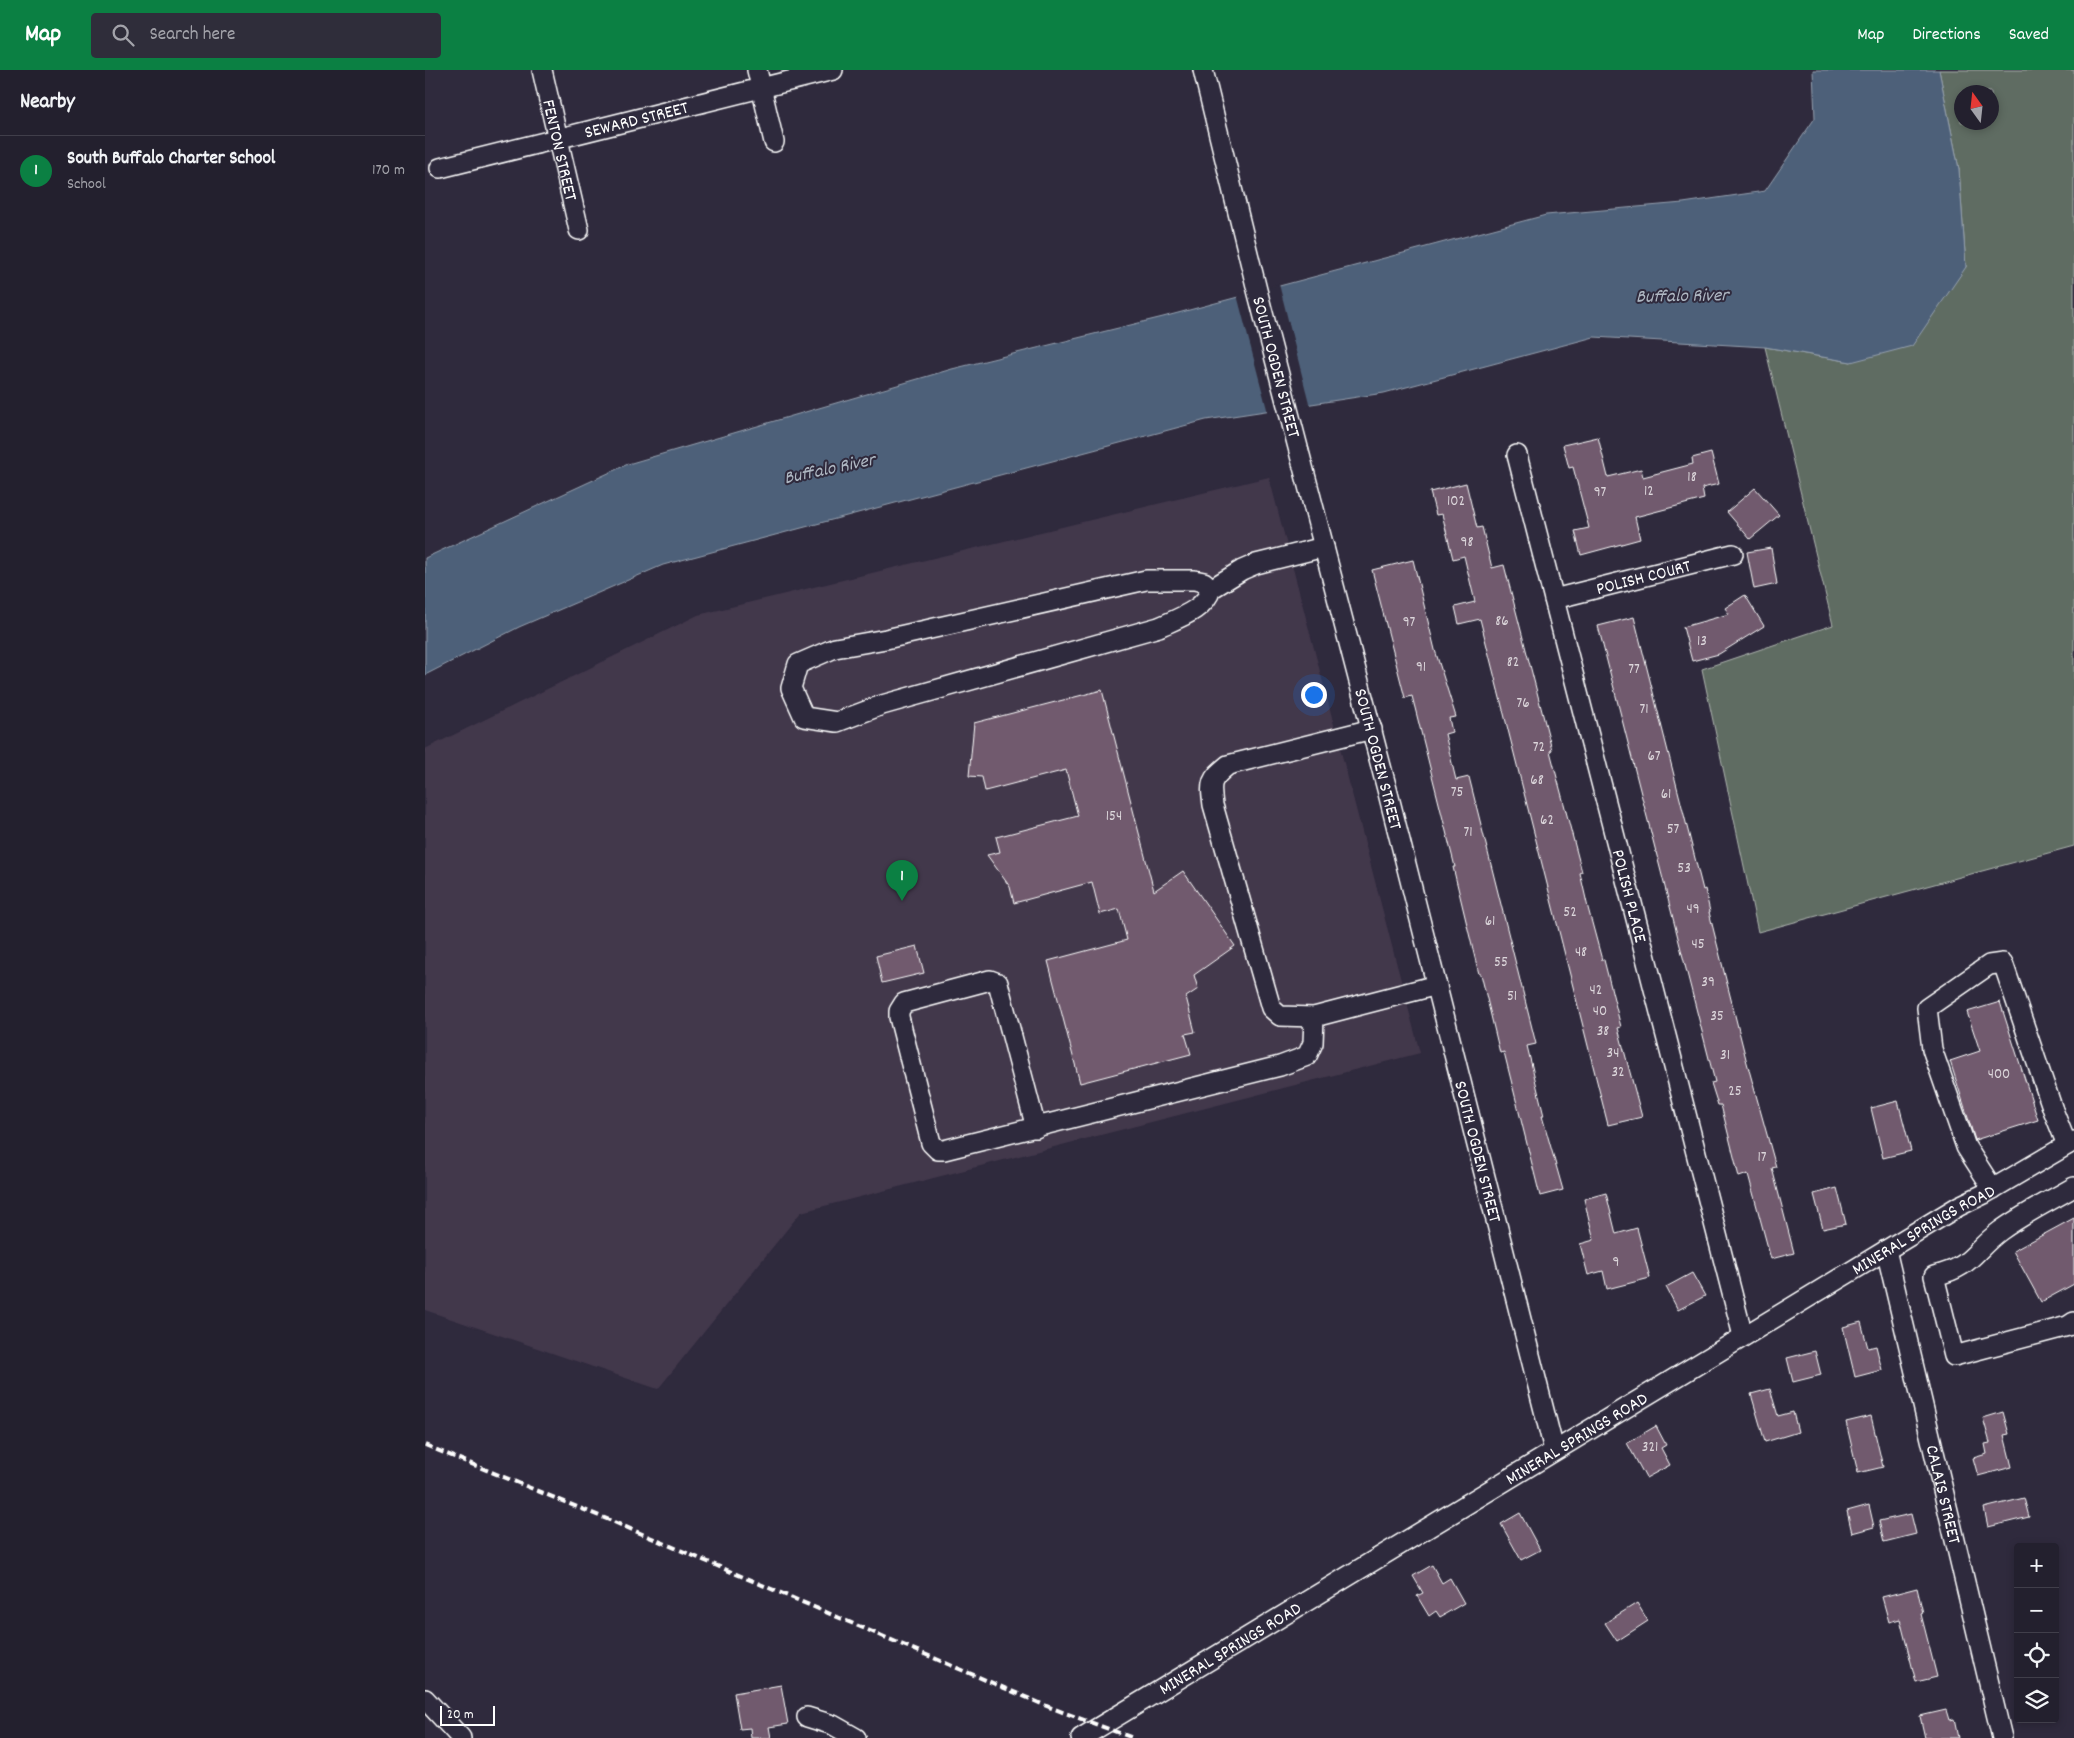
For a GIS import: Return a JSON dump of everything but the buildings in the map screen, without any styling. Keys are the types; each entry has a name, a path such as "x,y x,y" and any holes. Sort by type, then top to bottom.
{"street":[{"name":"FENTON STREET","path":"542,70 579,230"},
{"name":"SEWARD STREET","path":"440,168 558,139 760,79 833,70"},
{"name":"SOUTH OGDEN STREET","path":"1203,70 1257,290 1437,985 1554,1450"},
{"path":"760,79 774,142"},
{"name":"POLISH PLACE","path":"1517,455 1743,1336"},
{"path":"1211,589 1204,582 1194,580 1146,580 886,639 835,648 798,664 791,688 804,717 837,722 881,705 1159,627 1199,607 1208,599 1211,589 1242,570 1256,564 1324,547"},
{"name":"POLISH COURT","path":"1554,599 1733,554"},
{"path":"1371,729 1228,765 1215,776 1211,789 1213,805 1271,1008 1280,1016 1313,1017 1437,985"},
{"path":"1993,1189 1966,1148 1932,1049 1927,1008 1989,965 2003,963 2053,1110 2071,1143"},
{"path":"1036,1128 998,983 990,980 904,1004 899,1011 899,1017 931,1143 938,1150 1036,1128 1280,1066 1307,1056 1313,1043 1313,1017"},
{"name":"MINERAL SPRINGS ROAD","path":"1081,1738 1959,1206 1993,1189 2071,1143"},
{"path":"2074,1187 2000,1232 1968,1263 1952,1272 1934,1276 1954,1356 2068,1326 2074,1322"},
{"name":"CALAIS STREET","path":"1886,1250 2002,1738"},
{"path":"425,1700 461,1738"},
{"path":"807,1717 833,1725 856,1738"}],"shaded area":[{"path":"1269,477 1420,1053 801,1212 658,1389 425,1310 425,749 698,615"}],"green space":[{"path":"1939,70 2074,70 2074,846 1758,932 1702,669 1833,625 1765,347 1851,362 1966,267 1959,169"}],"water":[{"name":"Buffalo River","path":"1813,70 1939,70 1959,169 1966,267 1912,346 1851,362 1765,347 1594,337 1384,393 1206,420 663,565 519,627 425,675 425,558 628,464 952,369 1163,317 1546,215 1683,203 1765,191 1815,118"}],"pier":[{"path":"1279,284 1310,407 1268,413 1237,295"}],"railway":[{"path":"425,1445 614,1522 1049,1707 1133,1738"}],"place":[{"name":"South Buffalo Charter School","path":"902,901"}]}
